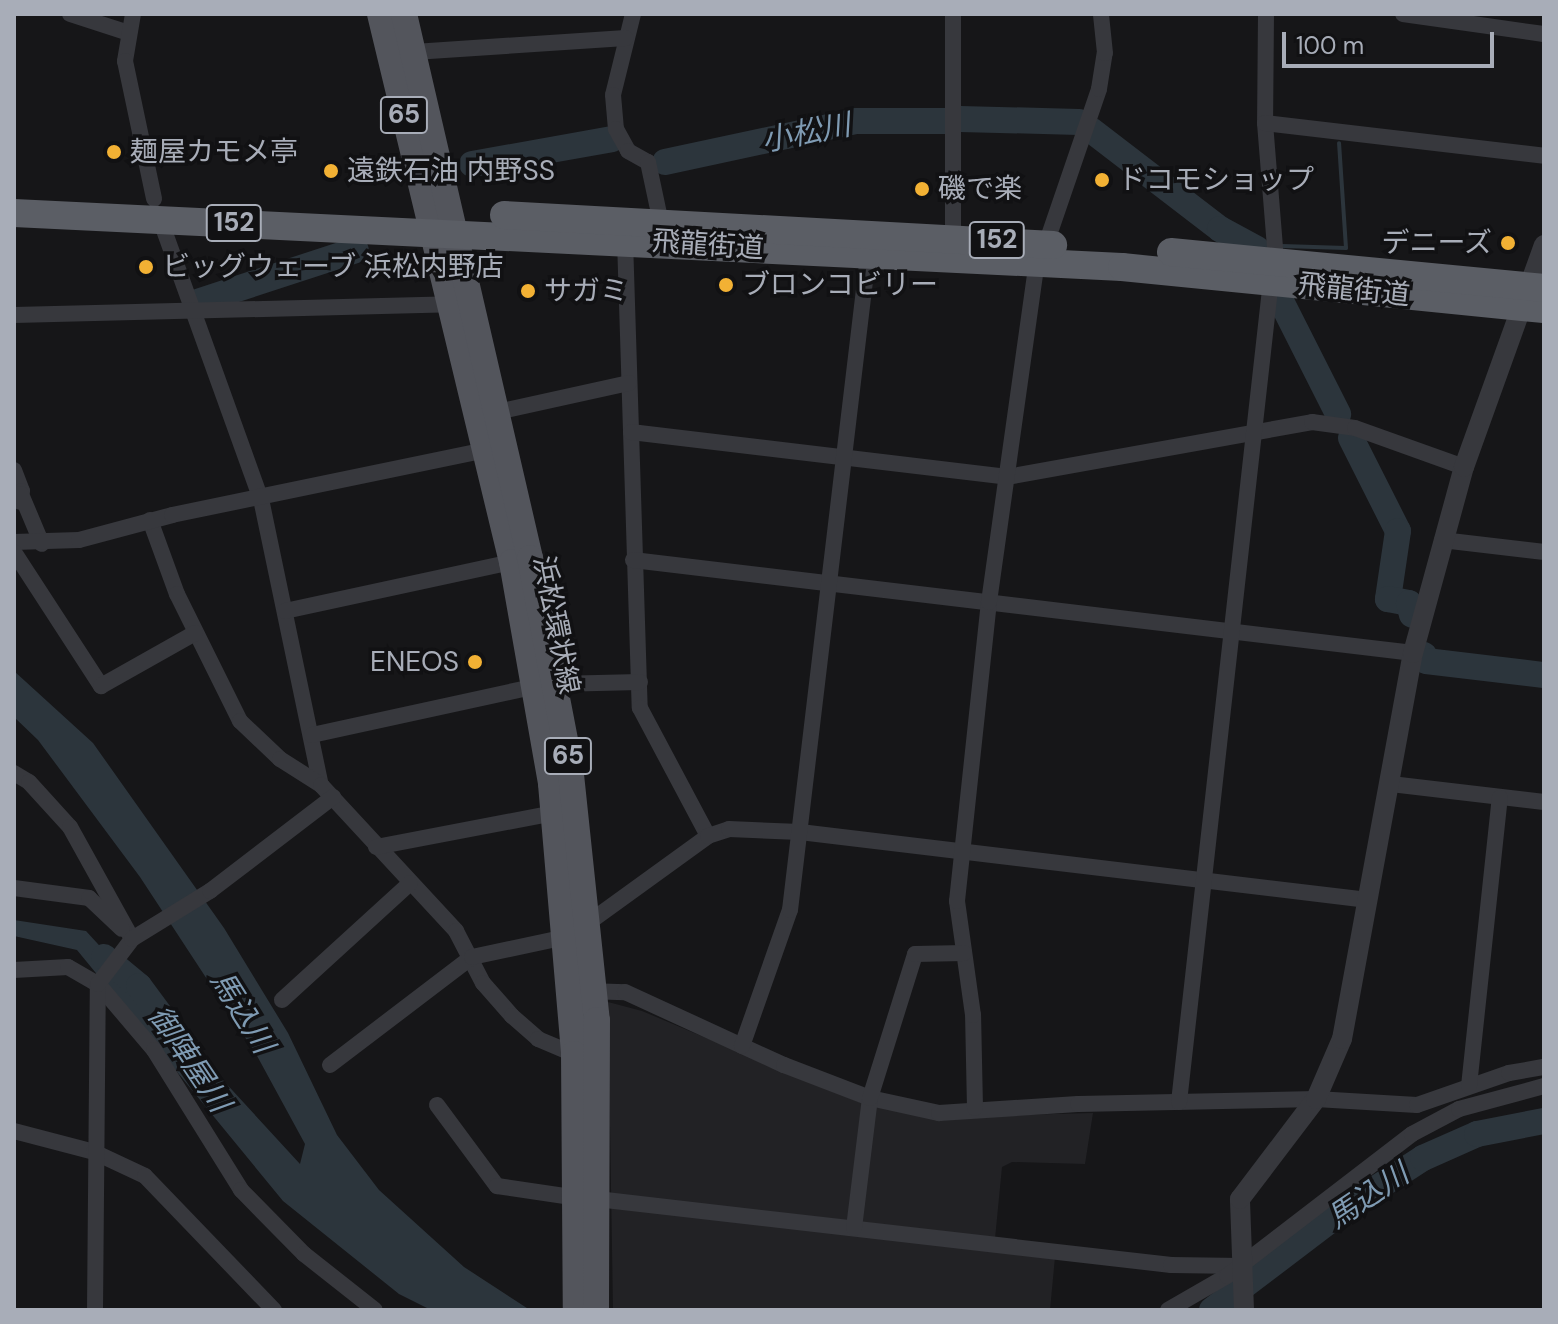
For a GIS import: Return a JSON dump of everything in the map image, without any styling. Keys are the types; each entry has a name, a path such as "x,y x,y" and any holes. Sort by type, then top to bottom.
{"highway":[{"name":"飛龍街道","path":"14,194 157,209 442,223 625,240 868,256 1041,253 1273,270 1536,298"},
{"name":"飛龍街道","path":"14,213 157,209"},
{"name":"飛龍街道","path":"442,223 661,223 953,238 1041,253"}],"main road":[{"name":"浜松環状線","path":"380,14 497,412 546,685 583,991 587,1199 576,1310"},
{"name":"浜松環状線","path":"404,14 414,52 442,223 451,304 512,562 546,685 555,813 577,930"},
{"name":"浜松環状線","path":"583,991 574,1054 596,1310"}],"street":[{"path":"70,14 126,32"},
{"path":"133,14 126,32 125,61 157,209 261,499 321,785"},
{"path":"633,14 613,95 616,129 628,151 648,162 661,223"},
{"path":"953,14 953,238"},
{"path":"975,1108 973,1015 957,901 989,602 1041,253 1099,89 1105,53 1101,14"},
{"path":"1179,1102 1273,270 1265,123 1266,14"},
{"path":"1403,14 1544,34"},
{"path":"414,52 626,38"},
{"path":"1265,123 1544,156"},
{"path":"625,240 640,708 708,836"},
{"path":"1244,1310 1240,1199 1316,1099 1342,1039 1413,653 1464,467 1536,298 1544,245"},
{"path":"742,1046 790,910 832,583 868,256"},
{"path":"14,315 93,317 194,308 287,312 451,304"},
{"path":"497,412 629,383"},
{"path":"631,432 1007,477 1312,422 1355,428 1464,467"},
{"path":"14,542 42,544 79,540 150,520 485,450"},
{"path":"14,470 18,500 42,544"},
{"path":"150,520 195,633 240,721 280,759 321,785 333,797 456,931 488,992 512,1016 538,1039 574,1054"},
{"path":"1442,540 1544,552"},
{"path":"14,552 101,686 195,633"},
{"path":"633,560 1413,653"},
{"path":"285,611 512,562"},
{"path":"312,735 546,685 640,682"},
{"path":"14,773 29,782 70,827 137,936"},
{"path":"1391,784 1544,802"},
{"path":"95,1310 94,1152 98,984 137,936 210,891 333,797"},
{"path":"1469,1086 1500,798"},
{"path":"376,847 555,813"},
{"path":"330,1065 472,957 577,930 708,836 729,829 800,832 1205,878 1368,900"},
{"path":"282,1000 410,883"},
{"path":"14,888 89,898 137,936"},
{"path":"854,1228 870,1098 915,954 964,953"},
{"path":"14,970 68,967 98,984 154,1050 241,1190 304,1254 375,1310"},
{"path":"583,991 625,992 742,1046 870,1098 939,1113 975,1108 1316,1099 1417,1105 1469,1086 1544,1067"},
{"path":"1168,1310 1241,1266 1412,1134 1459,1109 1544,1086"},
{"path":"437,1105 497,1186 587,1199 1171,1265 1241,1266"},
{"path":"14,1131 94,1152 145,1176 274,1310"}],"shaded area":[{"path":"608,1002 642,1011 861,1103 975,1116 1093,1113 1085,1164 1012,1162 1002,1167 994,1249 1055,1257 1050,1310 613,1310"}],"water":[{"path":"14,671 93,743 224,928 288,1033 337,1135 379,1190 464,1267 530,1310 431,1310 399,1294 283,1201 77,950 14,936 14,920 86,931 300,1164 305,1144 256,1054 140,877 38,740 14,717"}],"waterway":[{"name":"小松川","path":"960,119 1079,122"},
{"name":"小松川","path":"665,162 856,121 948,121"},
{"name":"小松川","path":"1091,130 1220,229 1257,249"},
{"name":"小松川","path":"472,164 612,139"},
{"path":"1282,246 1346,248 1339,143"},
{"name":"小松川","path":"197,302 356,250"},
{"name":"小松川","path":"1280,299 1338,414"},
{"name":"小松川","path":"1351,438 1398,531 1388,599 1409,603 1412,615"},
{"name":"小松川","path":"1424,655 1426,661 1544,675"},
{"name":"御陣屋川","path":"104,957 139,986 167,1024"},
{"name":"馬込川","path":"1212,1310 1349,1206 1423,1158 1477,1134 1544,1121"}],"place":[{"name":"麺屋カモメ亭","path":"114,152"},
{"name":"遠鉄石油 内野SS","path":"331,171"},
{"name":"ドコモショップ","path":"1102,180"},
{"name":"磯で楽","path":"922,189"},
{"name":"デニーズ","path":"1508,243"},
{"name":"ビッグウェーブ 浜松内野店","path":"146,267"},
{"name":"ブロンコビリー","path":"726,285"},
{"name":"サガミ","path":"528,291"},
{"name":"ENEOS","path":"475,662"}]}
